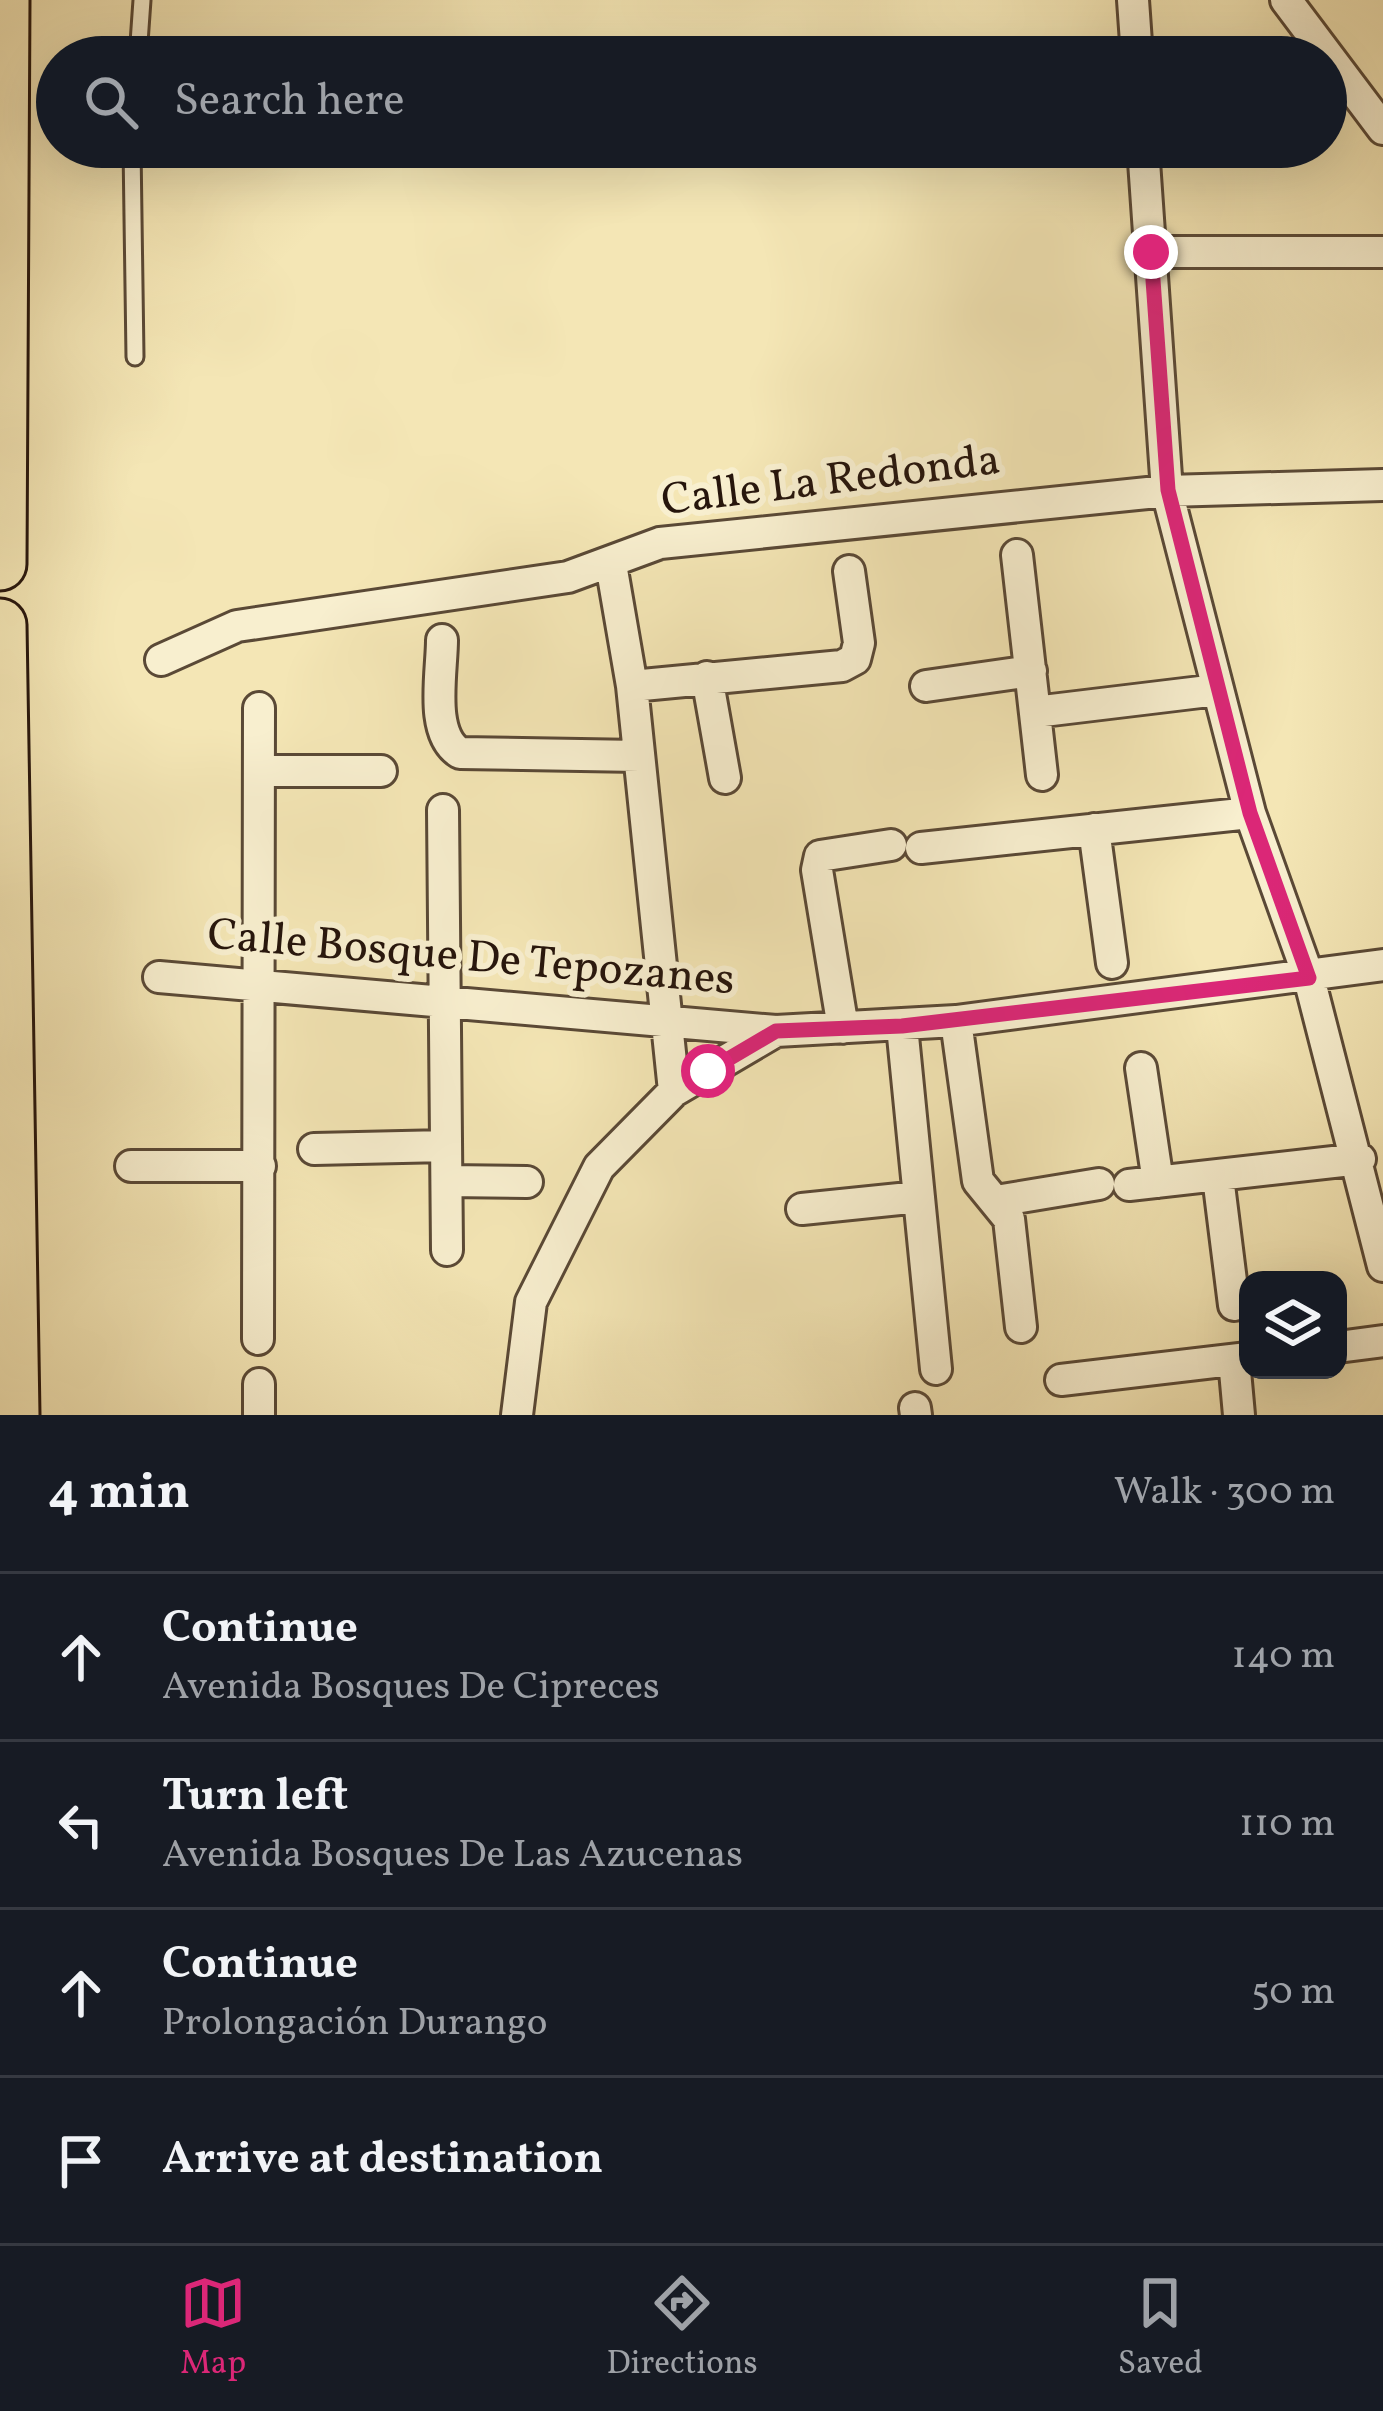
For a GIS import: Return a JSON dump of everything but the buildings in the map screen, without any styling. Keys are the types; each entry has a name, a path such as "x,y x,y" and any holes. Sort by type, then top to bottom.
{"highway":[{"path":"0,564 3,0"},
{"path":"0,626 13,1415"}],"street":[{"path":"1133,0 1136,36"},
{"path":"1286,0 1313,36"},
{"path":"1347,80 1383,128"},
{"path":"1145,168 1168,490 1250,813 1309,978 1360,1159 1383,1266"},
{"path":"1151,252 1383,252"},
{"name":"Calle La Redonda","path":"161,660 237,626 568,577 660,543 1168,490 1383,484"},
{"path":"1018,555 1042,775"},
{"path":"611,564 632,686 674,1091"},
{"path":"632,686 842,666 855,659 859,644 849,571"},
{"path":"442,640 442,728 450,747 460,753 639,756"},
{"path":"926,686 1031,671"},
{"path":"707,677 725,778"},
{"path":"1036,712 1217,690"},
{"path":"258,1339 259,708"},
{"path":"259,771 381,771"},
{"path":"443,810 447,1250"},
{"path":"843,1028 817,870 820,856 1250,813"},
{"path":"1094,829 1112,963"},
{"name":"Calle Bosque De Tepozanes","path":"159,977 776,1031 956,1021 1383,965"},
{"path":"956,1021 978,1180 1009,1219 1021,1327"},
{"path":"902,1026 936,1369"},
{"path":"517,1415 531,1302 599,1167 674,1091 776,1031"},
{"path":"1129,1184 1142,1068"},
{"path":"314,1149 446,1146"},
{"path":"997,1201 1360,1159"},
{"path":"130,1166 260,1166"},
{"path":"1218,1177 1234,1305"},
{"path":"447,1181 527,1182"},
{"path":"802,1209 919,1197"},
{"path":"1347,1346 1383,1341"},
{"path":"1061,1380 1239,1359"},
{"path":"1239,1415 1240,1379"}],"lane":[{"path":"139,36 142,0"},
{"path":"132,168 135,357"}],"route":[{"path":"708,1071 776,1031 902,1026 1309,978 1250,813 1168,490 1151,252"}]}
